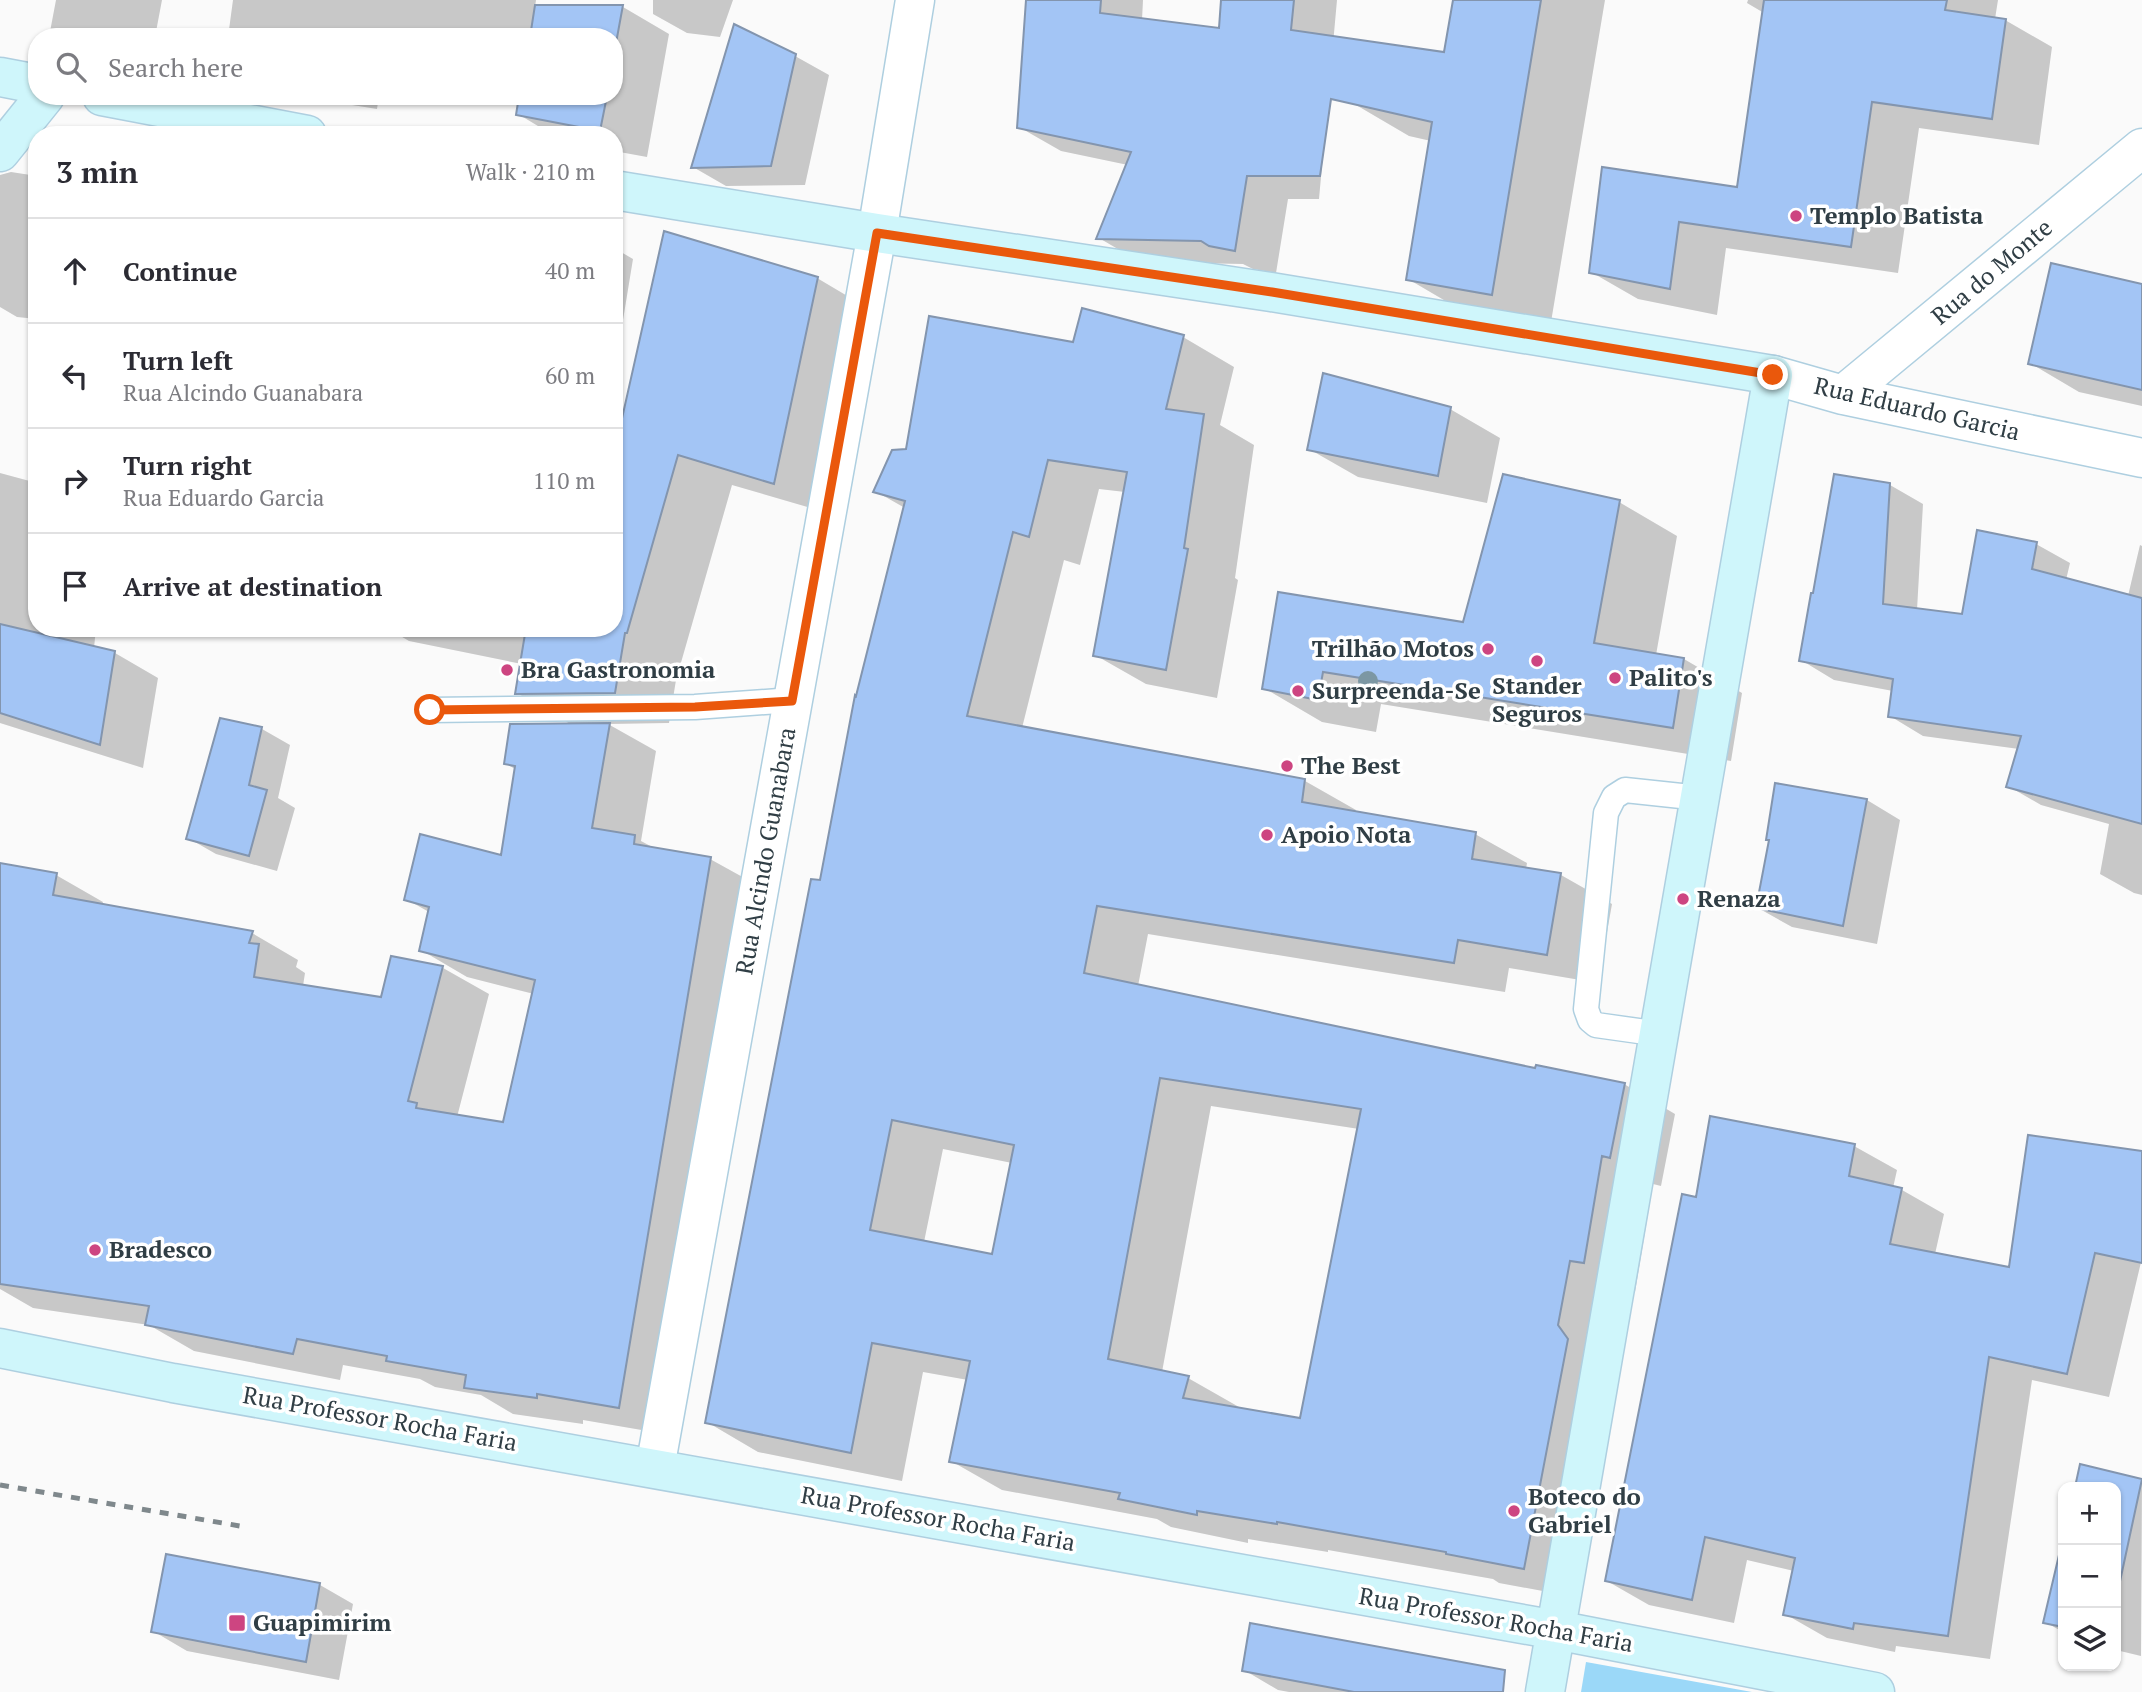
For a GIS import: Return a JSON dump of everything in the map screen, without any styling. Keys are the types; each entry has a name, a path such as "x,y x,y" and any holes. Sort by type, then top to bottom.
{"main road":[{"path":"0,78 28,83"},
{"path":"0,152 38,105"},
{"path":"149,105 260,126"},
{"name":"Rua Eduardo Garcia","path":"623,191 877,233 1272,292 1773,375"},
{"path":"1545,1692 1773,375"},
{"name":"Rua Professor Rocha Faria","path":"0,1348 173,1383 1556,1630 1875,1692"}],"street":[{"name":"Rua Alcindo Guanabara","path":"655,1468 877,233 915,0"},
{"name":"Rua do Monte","path":"1843,396 2142,148"},
{"name":"Rua Eduardo Garcia","path":"1773,375 1843,396 2142,458"}],"lane":[{"path":"430,710 695,707 792,701"},
{"path":"1660,1034 1597,1025 1590,1020 1586,1009 1606,813 1614,797 1625,790 1700,798"}],"shaded area":[{"path":"1586,1662 1752,1692 1581,1692"}],"building":[{"path":"1026,0 1101,0 1100,13 1219,28 1221,0 1294,0 1291,30 1444,52 1453,0 1541,0 1492,295 1406,280 1432,122 1331,99 1320,176 1247,176 1235,251 1209,246 1201,241 1096,239 1131,152 1017,128"},
{"path":"1764,0 1947,0 1945,10 2006,19 1992,119 1872,102 1851,247 1679,222 1670,289 1589,273 1602,167 1737,187"},
{"path":"535,5 623,5 619,28 531,28"},
{"path":"734,24 796,54 771,166 691,168"},
{"path":"518,105 605,105 601,126 574,126 516,115"},
{"path":"664,231 818,277 774,484 678,455 625,633 615,693 515,694 524,637 623,637 623,414"},
{"path":"2051,263 2142,284 2142,390 2028,364"},
{"path":"1082,308 1184,335 1166,409 1204,414 1184,548 1188,549 1166,670 1093,656 1127,472 1048,460 1029,537 1013,532 967,716 1305,779 1302,802 1476,832 1472,859 1561,873 1547,955 1458,940 1454,963 1097,906 1084,973 1535,1068 1536,1065 1625,1083 1610,1158 1602,1156 1584,1263 1570,1261 1558,1325 1568,1339 1524,1569 1446,1552 1277,1522 1197,1511 1197,1515 1118,1499 1120,1493 949,1462 970,1361 872,1343 851,1453 705,1423 811,879 820,880 855,695 905,501 873,492 892,450 906,449 929,316 1073,342","holes":["1160,1078 1361,1109 1300,1418 1183,1398 1189,1376 1108,1359","892,1120 1014,1145 992,1254 870,1230"]},
{"path":"1323,373 1451,407 1438,476 1307,450"},
{"path":"1503,474 1620,500 1594,643 1684,658 1673,728 1323,672 1318,700 1262,689 1278,592 1463,622"},
{"path":"1834,474 1890,483 1883,604 1962,614 1977,530 2037,542 2032,569 2142,598 2142,824 2006,787 2021,736 1888,717 1893,679 1799,661"},
{"path":"0,624 28,631 28,637 55,637 115,651 100,745 0,713"},
{"path":"220,718 262,727 249,785 267,790 249,856 186,839"},
{"path":"610,723 592,828 635,835 634,844 711,857 619,1408 537,1394 537,1398 464,1388 466,1375 386,1361 387,1356 297,1339 293,1354 145,1325 149,1306 0,1284 0,863 57,873 53,895 253,931 249,943 259,944 254,977 381,997 391,956 443,966 408,1101 417,1103 416,1108 503,1122 535,980 419,951 429,907 404,900 420,834 501,855 515,766 504,764 510,724"},
{"path":"1775,783 1867,799 1843,926 1756,908 1769,840 1766,840"},
{"path":"1710,1116 1855,1144 1849,1176 1902,1188 1890,1244 2009,1267 2028,1135 2142,1151 2142,1263 2095,1253 2067,1374 1989,1357 1948,1636 1854,1623 1853,1629 1783,1615 1795,1558 1705,1537 1692,1600 1605,1581 1682,1194 1696,1197"},
{"path":"2080,1464 2142,1479 2121,1577 2121,1482 2076,1482"},
{"path":"166,1554 320,1583 306,1662 151,1632"},
{"path":"2058,1559 2058,1626 2043,1623"},
{"path":"1250,1623 1505,1670 1503,1692 1354,1692 1242,1671"}],"railway":[{"path":"0,1485 240,1526"}],"place":[{"name":"Templo Batista","path":"1796,216"},
{"name":"Trilhão Motos","path":"1488,649"},
{"name":"Stander Seguros","path":"1537,661"},
{"name":"Bra Gastronomia","path":"507,670"},
{"name":"Palito's","path":"1615,678"},
{"name":"Surpreenda-Se","path":"1298,691"},
{"name":"The Best","path":"1287,766"},
{"name":"Apoio Nota","path":"1267,835"},
{"name":"Renaza","path":"1683,899"},
{"name":"Bradesco","path":"95,1250"},
{"name":"Boteco do Gabriel","path":"1514,1511"},
{"name":"Guapimirim","path":"237,1623"}],"route":[{"path":"430,710 695,707 792,701 877,233 1272,292 1773,375"}]}
